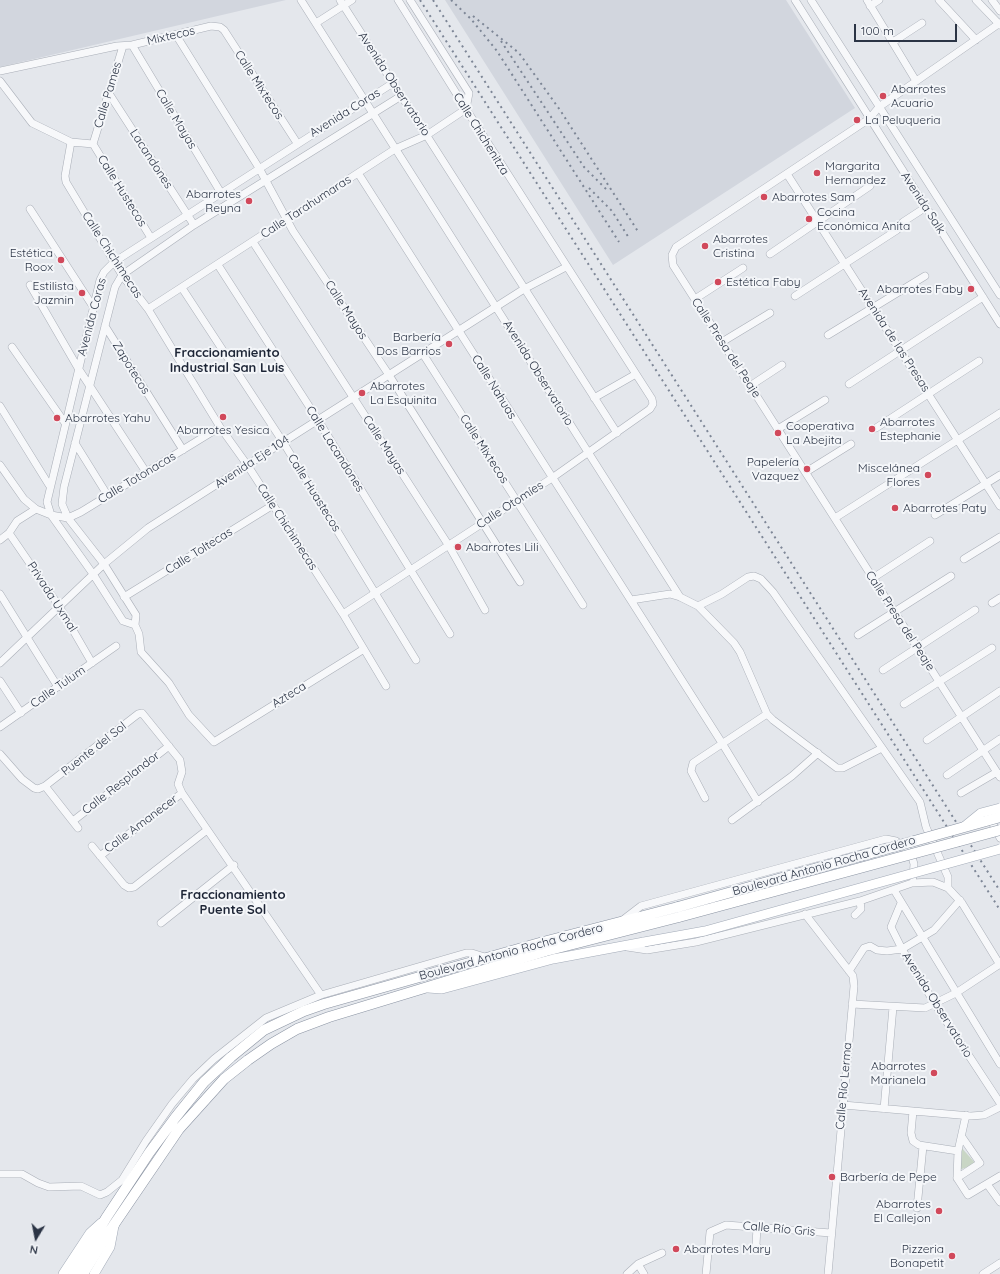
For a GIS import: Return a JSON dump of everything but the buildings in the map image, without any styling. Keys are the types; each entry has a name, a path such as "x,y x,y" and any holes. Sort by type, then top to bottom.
{"highway":[{"name":"Boulevard Antonio Rocha Cordero","path":"77,1273 111,1221 180,1129 224,1080 248,1060 297,1029 329,1017 1000,817"},
{"name":"Boulevard Antonio Rocha Cordero","path":"111,1221 126,1182 204,1082 231,1057 264,1030 304,1011 488,958 620,923 678,912 1000,830"}],"main road":[{"path":"964,827 981,813 1000,806"},
{"path":"428,988 442,989 553,959 705,931 1000,849"},
{"name":"Boulevard Antonio Rocha Cordero","path":"63,1274 90,1233 111,1221"},
{"name":"Boulevard Antonio Rocha Cordero","path":"94,1274 110,1247 111,1221"}],"street":[{"name":"Avenida Observatorio","path":"301,0 680,597"},
{"path":"316,23 342,3 352,0"},
{"name":"Calle Chichenitza","path":"398,0 566,267 652,399 653,404"},
{"path":"410,0 469,93 466,109"},
{"name":"Avenida Salk","path":"794,0 1000,324"},
{"name":"Avenida Salk","path":"811,0 1000,295"},
{"path":"879,0 869,3 916,81"},
{"path":"939,0 976,40"},
{"path":"976,0 1000,25"},
{"path":"992,0 1000,11"},
{"name":"Avenida Observatorio","path":"342,3 617,433"},
{"path":"892,42 922,22"},
{"name":"Calle Presa del Peaje","path":"998,774 673,265 672,255 676,247 869,119 879,107 1000,25"},
{"name":"Mixtecos","path":"0,71 132,45 211,26 220,27"},
{"name":"Calle Mixtecos","path":"220,27 224,30 297,144"},
{"name":"Calle Mayos","path":"176,35 259,168 286,219 389,375 520,582"},
{"name":"Calle Mayas","path":"132,45 221,193"},
{"name":"Calle Pames","path":"93,144 123,46"},
{"path":"0,81 32,123 71,142 93,144"},
{"name":"Avenida Coras","path":"135,625 123,621 93,574 51,515 47,502 49,485 92,305 100,280 104,272 114,262 364,100 393,83"},
{"name":"Lacandones","path":"108,92 194,225"},
{"name":"Avenida Coras","path":"214,742 189,715 169,682 141,652 139,634 135,625 136,615 104,564 68,518 62,504 64,487 115,287 122,275 194,225 266,182 401,96"},
{"name":"Calle Tarahumaras","path":"148,309 218,265 395,148 427,135 466,109"},
{"name":"Calle Chichimecas","path":"71,142 65,176 66,182 122,275 148,309 220,427 248,466 343,614 386,686"},
{"name":"Calle Hustecos","path":"93,144 151,238"},
{"name":"Calle Nahuas","path":"358,173 722,743 758,802"},
{"name":"Avenida de las Presas","path":"787,174 1000,506"},
{"path":"770,254 870,186"},
{"path":"795,296 897,230 903,222 926,207"},
{"path":"30,209 92,305"},
{"name":"Calle Mayas","path":"253,242 449,546 485,610"},
{"name":"Calle Lacandones","path":"218,265 318,420 450,634"},
{"name":"Avenida Eje 104","path":"0,663 93,574 148,528 248,466 283,442 524,289 566,267"},
{"path":"695,299 743,268"},
{"path":"828,335 925,276"},
{"path":"30,285 78,368 146,472"},
{"name":"Calle Huastecos","path":"182,288 283,442 416,660"},
{"path":"849,384 983,297"},
{"path":"722,342 770,313"},
{"name":"Zapotecos","path":"105,326 183,450"},
{"path":"12,347 65,423"},
{"name":"Calle Mixtecos","path":"423,354 583,605"},
{"path":"876,428 980,362"},
{"path":"750,386 782,365"},
{"path":"594,398 636,374"},
{"path":"778,429 825,400"},
{"name":"Calle Otomíes","path":"343,614 412,571 589,453 650,410 653,404"},
{"path":"0,406 49,485"},
{"path":"835,518 1000,413"},
{"name":"Calle Totonacas","path":"68,518 108,496 220,427"},
{"path":"75,443 108,496"},
{"path":"806,472 850,444"},
{"path":"0,465 24,499 36,508 51,515 68,518"},
{"path":"935,515 1000,475"},
{"name":"Calle Toltecas","path":"124,597 273,505"},
{"path":"0,540 9,533 18,521 36,508"},
{"name":"Privada Uxmal","path":"9,533 59,606 92,663"},
{"path":"964,559 1000,537"},
{"path":"873,578 930,541"},
{"path":"698,606 722,594 748,577 754,576 761,579 773,592 920,802 926,827 948,877 948,888"},
{"path":"858,635 895,613 951,576"},
{"path":"0,594 28,636 58,687"},
{"path":"631,600 660,595 680,597 698,606 734,643 740,652 767,714 818,754 840,769 882,748"},
{"path":"992,603 1000,598"},
{"path":"883,670 974,610"},
{"name":"Calle Tulum","path":"0,727 116,646"},
{"path":"904,704 992,648"},
{"name":"Azteca","path":"214,742 364,649"},
{"path":"0,682 21,713"},
{"path":"927,740 1000,691"},
{"name":"Puente del Sol","path":"45,786 138,714 142,713 169,746"},
{"path":"706,798 691,767 693,762 767,714"},
{"path":"947,774 1000,739"},
{"path":"169,746 180,760 182,772 178,784 182,793 207,830 234,865 321,995"},
{"name":"Calle Resplandor","path":"73,821 169,746"},
{"path":"0,754 22,779 34,788 38,789 45,786"},
{"path":"732,820 758,802 818,754"},
{"path":"961,793 998,774"},
{"name":"Calle Resplandor","path":"45,786 78,828"},
{"name":"Calle Amanecer","path":"100,856 182,793"},
{"path":"1000,806 993,813 992,820 1000,838"},
{"name":"Calle Amanecer","path":"92,846 124,885 129,888 134,887 207,830"},
{"path":"620,923 641,906 886,839 900,844 911,854 914,864 912,883"},
{"path":"161,923 234,865"},
{"path":"619,947 647,950 672,947 860,901 912,883 933,882 948,888 960,900 1000,964 956,993 925,1008 852,1004"},
{"name":"Avenida Observatorio","path":"894,890 1000,1064"},
{"path":"849,971 864,948 870,946 877,950 887,951 902,949 922,938 934,930 960,900"},
{"path":"856,915 861,909 860,901"},
{"name":"Avenida Observatorio","path":"901,903 892,927 902,949 935,1004 1000,1103"},
{"name":"Calle Río Lerma","path":"805,914 853,976 854,986 828,1274"},
{"path":"0,1174 22,1174 49,1187 81,1186 100,1195 107,1192 126,1182 146,1141 172,1104 214,1059 266,1018 321,995 466,953 472,952 488,958"},
{"path":"884,1109 893,1007"},
{"path":"843,1105 966,1116 984,1115 1000,1107"},
{"path":"913,1111 910,1134 913,1142 924,1146 958,1151"},
{"path":"966,1116 958,1151 958,1178 968,1195 1000,1176"},
{"path":"958,1178 980,1164 962,1137"},
{"path":"917,1208 924,1146"},
{"path":"987,1184 1000,1202"},
{"name":"Calle Río Gris","path":"707,1272 710,1232 726,1225 831,1234"},
{"path":"757,1227 756,1245 758,1248"},
{"path":"627,1274 638,1264 662,1253"},
{"path":"983,1274 1000,1263"},
{"path":"638,1264 644,1274"}],"shaded area":[{"path":"0,0 286,0 0,67"},
{"path":"445,0 786,0 855,108 613,265"}],"green space":[{"path":"960,1146 976,1164 959,1170"}],"railway":[{"path":"420,0 1000,910"},
{"path":"433,0 1000,891"},
{"path":"451,0 471,19 497,51 619,242"},
{"path":"473,16 519,53 560,110 639,233"},
{"path":"501,41 584,167 608,191"},
{"path":"589,188 612,211 629,238"}],"place":[{"name":"Abarrotes Acuario","path":"883,96"},
{"name":"La Peluqueria","path":"857,120"},
{"name":"Margarita Hernandez","path":"817,173"},
{"name":"Abarrotes Sam","path":"764,197"},
{"name":"Abarrotes Reyna","path":"249,201"},
{"name":"Cocina Económica Anita","path":"809,219"},
{"name":"Abarrotes Cristina","path":"705,246"},
{"name":"Estética Roox","path":"61,260"},
{"name":"Estética Faby","path":"718,282"},
{"name":"Abarrotes Faby","path":"971,289"},
{"name":"Estilista Jazmin","path":"82,293"},
{"name":"Barbería Dos Barrios","path":"449,344"},
{"name":"Abarrotes La Esquinita","path":"362,393"},
{"name":"Abarrotes Yesica","path":"223,417"},
{"name":"Abarrotes Yahu","path":"57,418"},
{"name":"Abarrotes Estephanie","path":"872,429"},
{"name":"Cooperativa La Abejita","path":"778,433"},
{"name":"Papelería Vazquez","path":"807,469"},
{"name":"Miscelánea Flores","path":"928,475"},
{"name":"Abarrotes Paty","path":"895,508"},
{"name":"Abarrotes Lili","path":"458,547"},
{"name":"Abarrotes Marianela","path":"934,1073"},
{"name":"Barbería de Pepe","path":"832,1177"},
{"name":"Abarrotes El Callejon","path":"939,1211"},
{"name":"Abarrotes Mary","path":"676,1249"},
{"name":"Pizzeria Bonapetit","path":"952,1256"}],"district":[{"name":"Fraccionamiento Industrial San Luis","path":"227,360"},
{"name":"Fraccionamiento Puente Sol","path":"233,902"}]}
